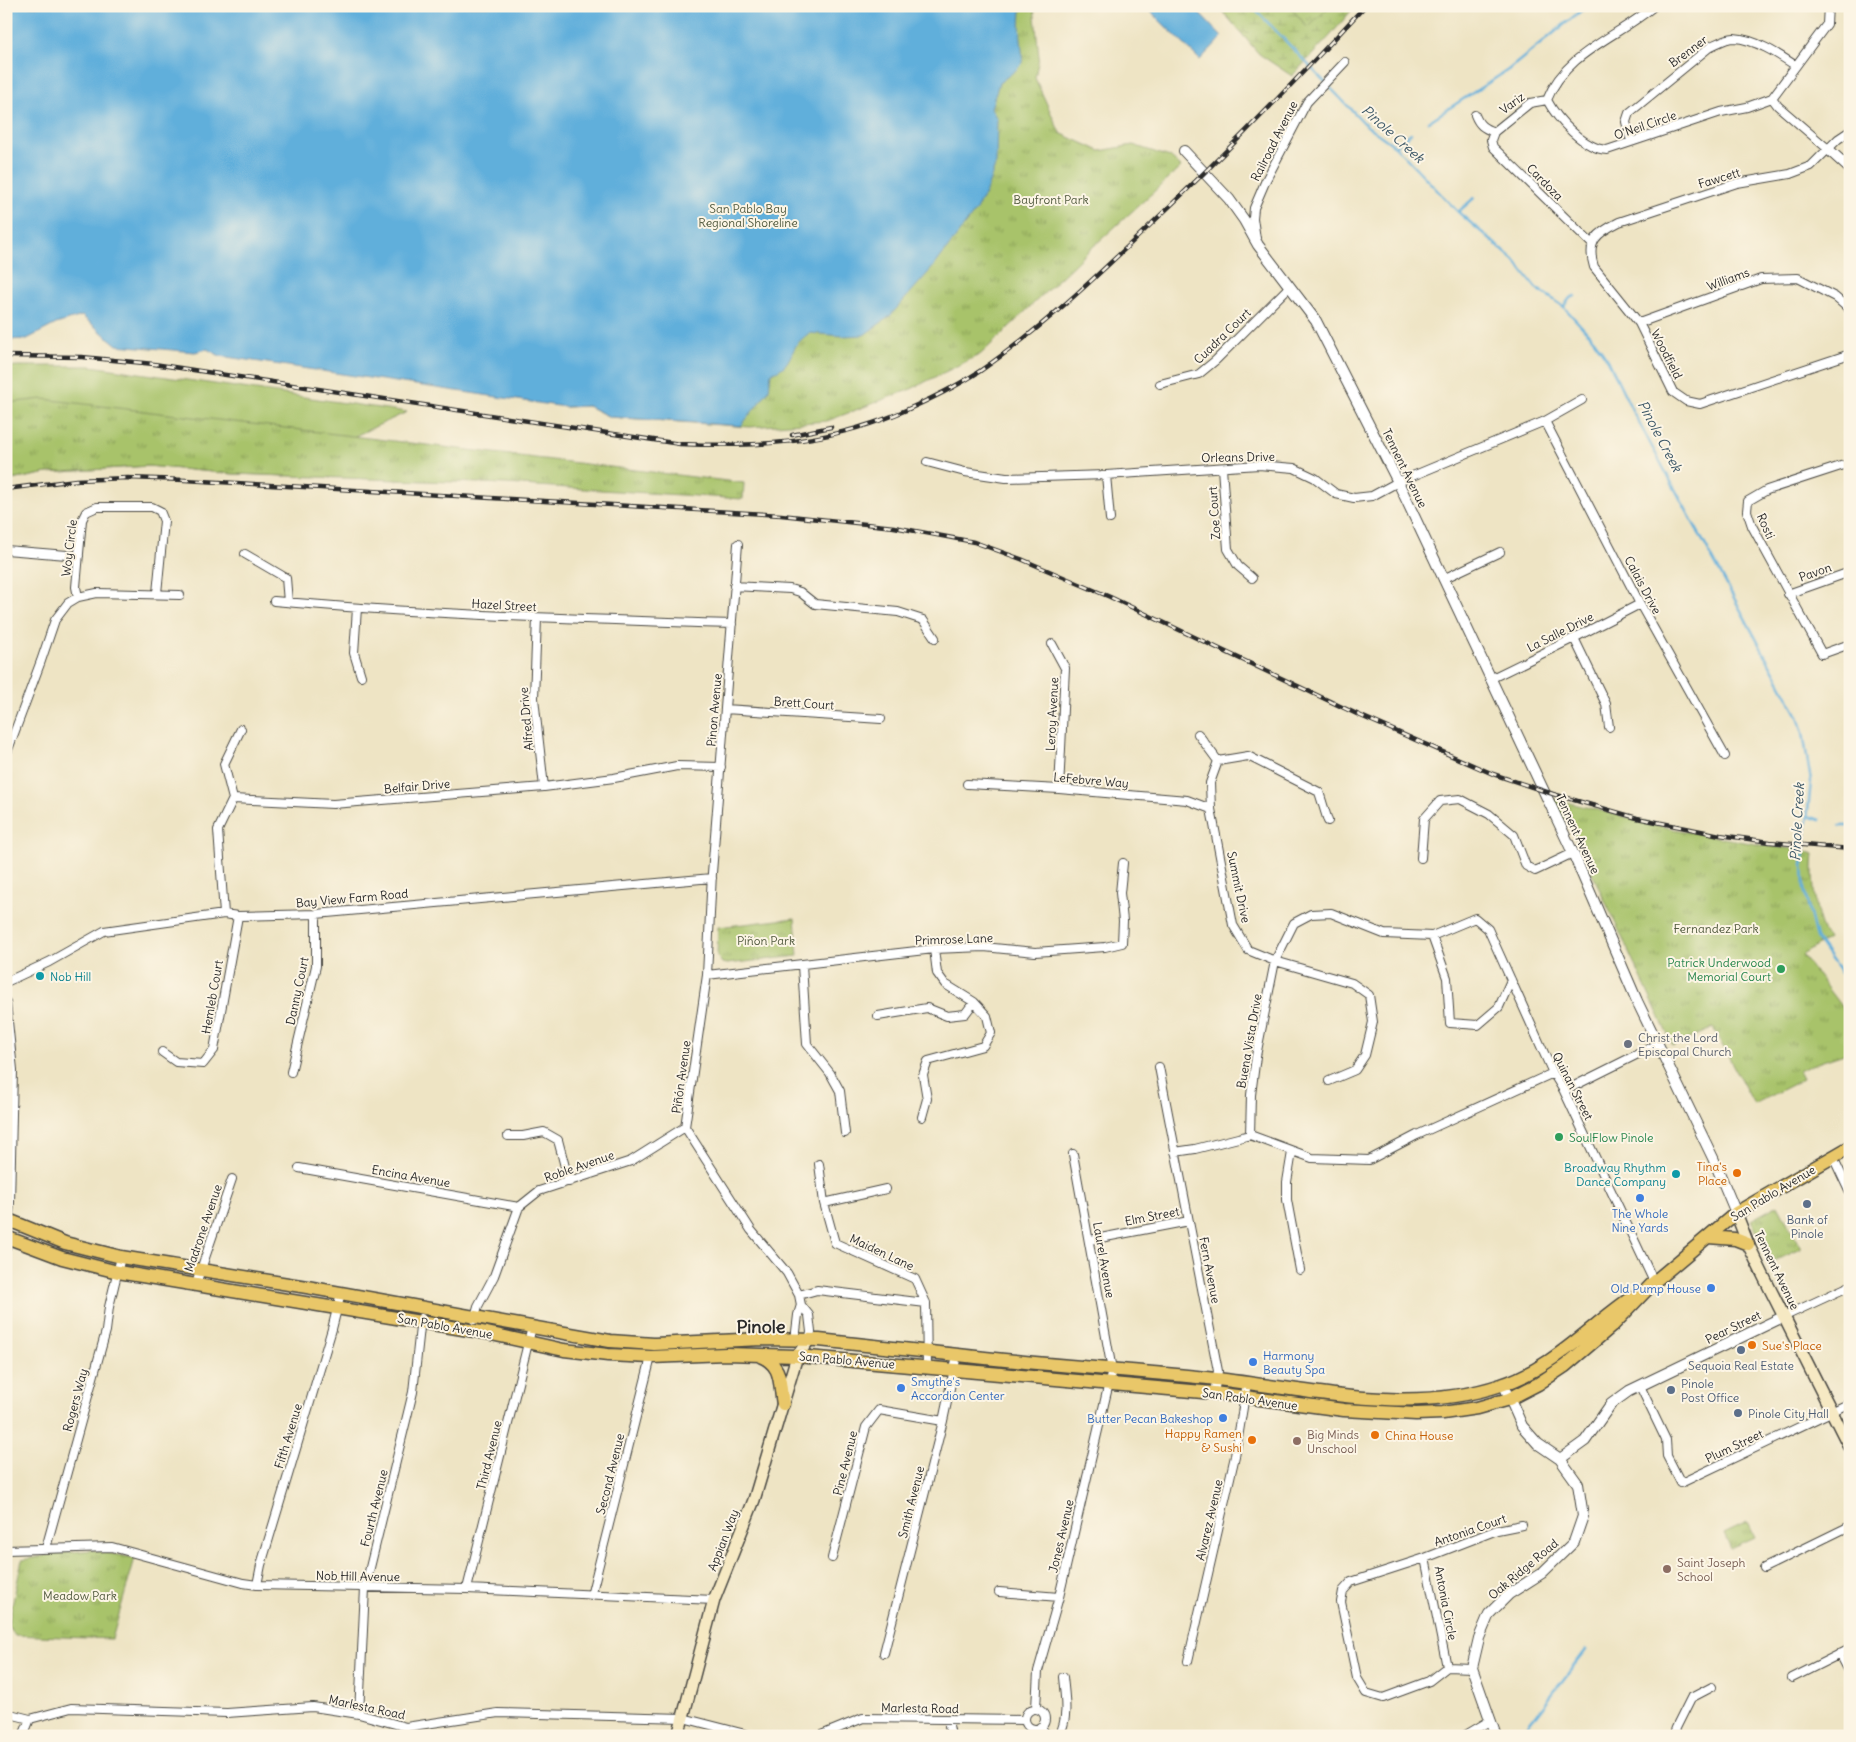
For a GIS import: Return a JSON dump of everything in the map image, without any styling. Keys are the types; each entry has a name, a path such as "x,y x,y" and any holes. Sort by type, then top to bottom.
{"main road":[{"name":"San Pablo Avenue","path":"7,1220 65,1243 121,1257 340,1293 610,1341 654,1344 762,1339 809,1340 1217,1379 1375,1398 1442,1399 1475,1393 1504,1384 1557,1356 1604,1317 1654,1282 1736,1213 1833,1158 1850,1146"},
{"name":"Tennent Avenue","path":"1736,1213 1748,1244 1850,1448"},
{"path":"1708,1237 1735,1239 1748,1244"},
{"name":"San Pablo Avenue","path":"7,1241 62,1258 118,1272 421,1322 564,1350 651,1357 753,1354 797,1356 1214,1393 1344,1410 1416,1414 1477,1408 1509,1399 1538,1384 1565,1366 1612,1326 1654,1282"},
{"name":"Appian Way","path":"795,1340 797,1356"},
{"name":"Appian Way","path":"678,1736 714,1600 754,1500 797,1356 809,1340"},
{"path":"753,1354 774,1364 778,1372 783,1404"}],"street":[{"path":"1547,100 1556,82 1577,59 1638,20 1654,6"},
{"path":"1828,6 1827,24 1772,98 1778,106 1850,169"},
{"name":"Brenner","path":"1631,141 1626,122 1629,113 1711,46 1721,41 1732,38 1749,41 1778,54 1796,66"},
{"name":"Railroad Avenue","path":"1258,245 1253,218 1254,206 1266,180 1307,102 1345,62"},
{"name":"O'Neil Circle","path":"1547,100 1559,118 1588,145 1598,150 1607,150 1721,112 1747,107 1772,98"},
{"name":"Variz","path":"1494,132 1530,103 1547,100"},
{"path":"1475,114 1479,123 1484,128 1494,132"},
{"name":"Fawcett","path":"1592,244 1604,230 1619,222 1737,183 1790,174 1811,166 1838,138 1850,131"},
{"name":"Cardoza","path":"1494,132 1491,140 1493,147 1592,244"},
{"name":"Tennent Avenue","path":"1184,151 1229,198 1258,245 1316,321 1398,482 1573,853 1637,1001 1713,1158 1736,1213"},
{"name":"Woodfield","path":"1592,244 1591,257 1594,267 1639,323 1673,392 1686,401 1700,404 1850,354"},
{"name":"Williams","path":"1639,323 1761,279 1798,278 1835,297 1850,310"},
{"name":"Cuadra Court","path":"1160,384 1199,374 1216,360 1290,286"},
{"name":"Orleans Drive","path":"927,462 965,472 1006,478 1106,475 1259,465 1294,468 1315,478 1336,494 1354,498 1372,496 1398,482 1545,421 1582,400"},
{"name":"Calais Drive","path":"1545,421 1640,604 1725,756"},
{"name":"Rosti","path":"1850,463 1767,490 1748,501 1748,511 1752,526 1822,654 1850,644"},
{"name":"Zoe Court","path":"1222,468 1228,549 1238,566 1252,578"},
{"path":"1106,475 1110,519"},
{"name":"Woy Circle","path":"78,597 76,586 82,520 86,512 97,507 152,507 160,511 164,520 157,593"},
{"name":"Pinon Avenue","path":"712,878 738,544"},
{"path":"6,550 80,556"},
{"path":"1443,579 1500,552"},
{"path":"245,554 286,578 288,602"},
{"name":"Pavon","path":"1788,594 1850,572"},
{"path":"734,586 790,589 800,592 815,604 898,612 923,620 935,638"},
{"path":"6,755 55,620 68,603 78,597 97,593 180,595"},
{"name":"Hazel Street","path":"274,601 357,608 537,618 732,624"},
{"name":"La Salle Drive","path":"1490,679 1640,604"},
{"path":"357,608 354,653 360,676"},
{"name":"Alfred Drive","path":"537,618 534,698 544,787"},
{"path":"1574,638 1606,704 1609,727"},
{"name":"Leroy Avenue","path":"1052,644 1065,668 1059,789"},
{"name":"Brett Court","path":"725,709 881,719"},
{"path":"224,914 218,830 233,799 224,764 240,728"},
{"path":"1198,734 1218,761 1248,756 1319,792 1328,821"},
{"name":"Summit Drive","path":"1218,761 1210,783 1211,809 1234,925 1248,950 1275,961 1352,983 1369,995 1373,1022 1366,1055 1355,1070 1329,1081"},
{"name":"Belfair Drive","path":"233,799 333,804 544,787 614,778 677,766 720,767"},
{"name":"LeFebvre Way","path":"967,784 1059,789 1187,800 1211,809"},
{"path":"1421,858 1424,819 1440,801 1460,799 1489,814 1514,835 1526,866 1536,872 1573,853"},
{"name":"Primrose Lane","path":"707,975 934,949 984,947 1035,952 1105,947 1122,943 1123,921 1120,893 1123,863"},
{"name":"Bay View Farm Road","path":"6,982 48,962 104,931 224,914 238,916 316,914 712,878"},
{"name":"Piñón Avenue","path":"712,878 707,975 685,1127 751,1230 787,1273 799,1296 801,1305 809,1315 811,1332 809,1340"},
{"name":"Buena Vista Drive","path":"1250,1135 1251,1095 1256,1056 1275,961 1294,923 1311,914 1331,913 1384,934 1432,936 1476,918 1488,929 1511,980"},
{"name":"Danny Court","path":"290,1072 316,966 316,914"},
{"name":"Hemleb Court","path":"162,1052 176,1062 203,1064 214,1050 238,916"},
{"path":"1432,936 1447,978 1450,1023 1478,1025 1499,1007 1511,980"},
{"path":"922,1117 927,1099 923,1075 928,1061 983,1046 990,1033 987,1016 974,1002 945,984 937,973 934,949"},
{"path":"802,964 807,1044 830,1073 840,1091 845,1133"},
{"name":"Quinan Street","path":"1511,980 1654,1282"},
{"path":"6,1002 13,1070 10,1203 7,1220 7,1241"},
{"path":"878,1016 927,1008 947,1016 964,1014 974,1002"},
{"path":"1564,1091 1658,1044"},
{"name":"Fern Avenue","path":"1159,1067 1218,1371 1214,1393"},
{"path":"1175,1152 1250,1135 1312,1158 1369,1160 1417,1135 1553,1072"},
{"name":"Roble Avenue","path":"519,1206 539,1192 631,1161 685,1127"},
{"path":"508,1136 523,1136 544,1132 558,1140 569,1182"},
{"path":"1292,1152 1287,1182 1287,1200 1300,1270"},
{"name":"Laurel Avenue","path":"1073,1154 1112,1370"},
{"path":"1833,1158 1850,1193"},
{"name":"Maiden Lane","path":"819,1164 824,1203 835,1242 914,1279 926,1303 927,1367"},
{"name":"Encina Avenue","path":"299,1168 519,1206"},
{"name":"Madrone Avenue","path":"196,1284 232,1179"},
{"path":"824,1203 886,1189"},
{"path":"471,1331 474,1317 494,1276 519,1206"},
{"name":"Elm Street","path":"1090,1240 1189,1221"},
{"name":"Rogers Way","path":"46,1548 106,1331 109,1307 121,1257"},
{"name":"Pear Street","path":"1560,1459 1585,1441 1611,1404 1629,1391 1850,1286"},
{"path":"799,1296 817,1290 926,1303"},
{"name":"Fifth Avenue","path":"257,1585 340,1293"},
{"name":"Piñón Avenue","path":"795,1340 801,1305"},
{"name":"Fourth Avenue","path":"359,1714 365,1588 413,1392 423,1308"},
{"name":"Third Avenue","path":"467,1589 532,1327"},
{"name":"Smith Avenue","path":"884,1653 957,1355"},
{"name":"Second Avenue","path":"591,1596 651,1357"},
{"name":"Jones Avenue","path":"1036,1708 1038,1671 1059,1598 1112,1370"},
{"name":"Alvarez Avenue","path":"1188,1661 1236,1456 1247,1383"},
{"name":"Oak Ridge Road","path":"1472,1668 1479,1638 1489,1614 1509,1594 1542,1573 1574,1542 1583,1516 1578,1484 1560,1459 1538,1444 1522,1426 1504,1384"},
{"name":"Plum Street","path":"1640,1386 1666,1440 1667,1456 1681,1483 1850,1403"},
{"name":"Pine Avenue","path":"832,1558 866,1427 879,1410 942,1421"},
{"name":"Antonia Court","path":"1425,1558 1497,1530 1522,1524"},
{"path":"1764,1568 1850,1526"},
{"name":"Nob Hill Avenue","path":"6,1550 112,1547 243,1583 257,1585 467,1589 714,1600"},
{"name":"Antonia Circle","path":"1425,1558 1447,1668 1429,1681 1383,1698 1366,1693 1357,1678 1341,1602 1343,1591 1351,1582 1425,1558"},
{"path":"999,1592 1059,1598"},
{"path":"1792,1678 1850,1649"},
{"path":"1839,1654 1850,1675"},
{"path":"1447,1668 1472,1668 1492,1720 1496,1736"},
{"path":"1059,1736 1064,1726 1067,1712 1064,1678"},
{"path":"1673,1736 1691,1698 1712,1687"},
{"name":"Marlesta Road","path":"6,1713 30,1719 71,1708 227,1713 312,1707 359,1714 406,1727 498,1713 683,1718 751,1736"},
{"path":"1036,1708 1044,1716 1044,1722 1040,1727 1031,1728 1025,1720 1027,1712 1036,1708"},
{"name":"Marlesta Road","path":"819,1736 863,1718 1025,1720"},
{"path":"23,1736 30,1719"},
{"path":"948,1720 951,1736"},
{"path":"1464,1736 1492,1720"},
{"path":"1040,1727 1048,1736"}],"green space":[{"name":"San Pablo Bay Regional Shoreline","path":"604,6 1034,6 1039,57 1035,78 1060,133 1100,151 1133,145 1170,157 1181,167 1084,255 981,354 911,389 827,421 750,427 610,417 588,406 565,407"},
{"path":"1218,6 1355,6 1292,76 1259,54"},
{"path":"1290,6 1330,6 1308,28"},
{"path":"91,366 407,412 316,454 286,476 234,474 148,466 47,473 6,481 6,367"},
{"path":"43,399 744,483 743,499 506,484 234,474 148,466 47,473 6,481 6,403"},
{"name":"Fernandez Park","path":"1554,799 1673,829 1767,846 1803,850 1814,854 1813,874 1817,911 1828,939 1802,955 1850,1018 1850,1052 1799,1071 1803,1079 1754,1104 1713,1028 1673,1046 1568,822 1561,817"},
{"name":"Piñon Park","path":"795,918 798,956 727,964 722,963 717,956 718,927"},
{"path":"1778,1205 1801,1249 1772,1262 1751,1220"},
{"path":"1747,1522 1755,1538 1731,1549 1724,1533"},
{"name":"Meadow Park","path":"92,1550 135,1558 112,1639 15,1635 8,1625 22,1560 59,1553"}],"water":[{"path":"6,6 1022,6 1020,27 1023,63 999,83 991,108 997,119 996,163 987,189 976,210 935,265 889,317 864,335 843,336 809,333 797,344 785,365 771,373 769,390 741,426 610,417 588,406 565,407 220,356 207,349 195,352 117,345 82,316 56,324 27,339 6,340"},
{"path":"1145,6 1192,6 1222,37 1200,60"}],"waterway":[{"name":"Pinole Creek","path":"1252,6 1367,126 1395,146 1458,212 1514,260 1536,288 1563,306 1594,340 1608,360 1632,410 1798,716 1803,733 1811,781 1803,860 1804,889 1816,938 1850,986"},
{"path":"1428,122 1508,70 1587,6"},
{"path":"1395,146 1411,133"},
{"path":"1458,212 1474,198"},
{"path":"1564,306 1570,298 1575,296"},
{"path":"1808,816 1820,820"},
{"path":"1840,826 1850,826"},
{"path":"1527,1727 1586,1650"}],"railway":[{"path":"6,356 82,357 154,364 680,444 763,444 843,432 897,414 960,383 980,371 1046,321 1176,200 1312,63 1365,6"},
{"path":"792,435 831,427"},
{"path":"6,489 76,480 128,478 185,480 781,515 894,527 974,542 1021,559 1110,597 1361,716 1493,774 1553,794 1637,818 1720,835 1770,842 1850,849"}],"place":[{"name":"Patrick Underwood Memorial Court","path":"1781,969"},
{"name":"Nob Hill","path":"40,976"},
{"name":"Christ the Lord Episcopal Church","path":"1628,1044"},
{"name":"SoulFlow Pinole","path":"1559,1137"},
{"name":"Tina's Place","path":"1737,1173"},
{"name":"Broadway Rhythm Dance Company","path":"1676,1174"},
{"name":"The Whole Nine Yards","path":"1640,1198"},
{"name":"Bank of Pinole","path":"1807,1204"},
{"name":"Old Pump House","path":"1711,1288"},
{"name":"Sue's Place","path":"1752,1345"},
{"name":"Sequoia Real Estate","path":"1741,1350"},
{"name":"Harmony Beauty Spa","path":"1253,1362"},
{"name":"Smythe's Accordion Center","path":"901,1388"},
{"name":"Pinole Post Office","path":"1671,1390"},
{"name":"Pinole City Hall","path":"1738,1413"},
{"name":"Butter Pecan Bakeshop","path":"1223,1418"},
{"name":"China House","path":"1375,1435"},
{"name":"Happy Ramen & Sushi","path":"1252,1440"},
{"name":"Big Minds Unschool","path":"1297,1441"},
{"name":"Saint Joseph School","path":"1667,1569"}],"district":[{"name":"Pinole","path":"761,1326"}],"park label":[{"name":"Bayfront Park","path":"1051,199"}]}
